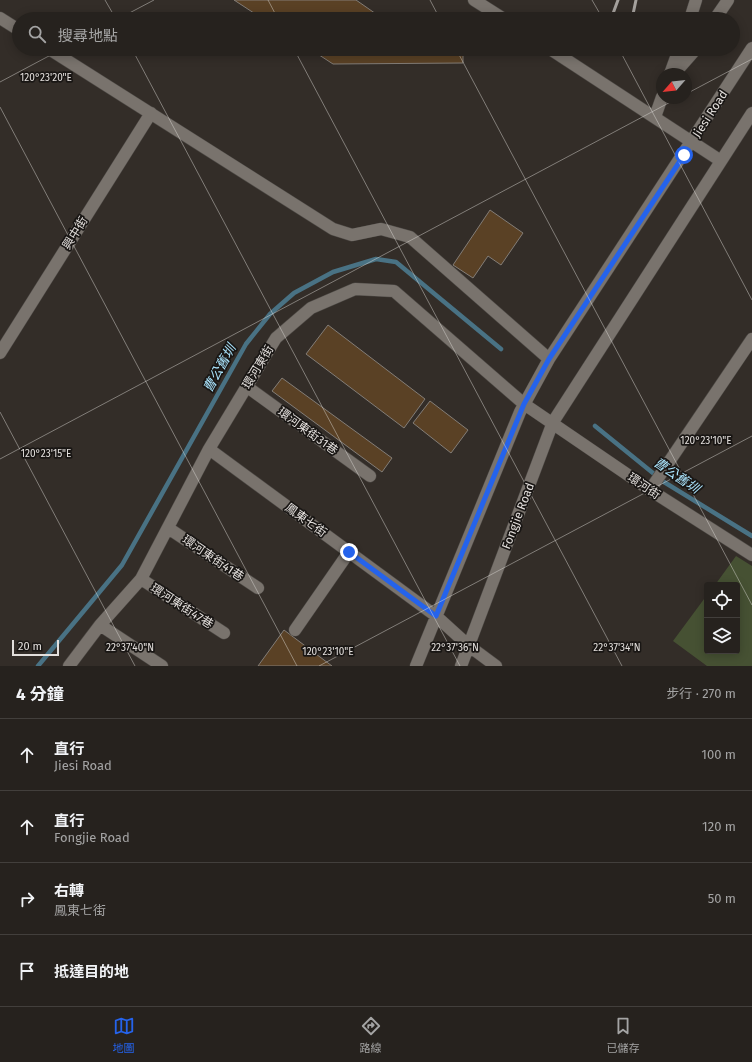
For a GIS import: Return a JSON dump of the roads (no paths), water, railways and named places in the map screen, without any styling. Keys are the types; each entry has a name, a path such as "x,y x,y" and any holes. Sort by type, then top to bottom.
{"street":[{"path":"474,0 493,12"},
{"path":"692,12 696,0"},
{"path":"720,12 728,0"},
{"path":"0,18 12,26"},
{"name":"Jiesi Road","path":"549,359 752,48"},
{"path":"61,56 333,230 352,234 381,229 410,237 549,359 524,404 416,666"},
{"path":"561,56 721,162 752,113"},
{"path":"672,68 676,56"},
{"path":"679,68 690,56"},
{"path":"655,117 660,104"},
{"name":"興中街","path":"0,353 151,113"},
{"name":"Fongjie Road","path":"461,666 553,422 721,162"},
{"name":"環河東街","path":"69,666 100,625 141,579 209,449 276,338 311,308 355,289 394,291 524,404 538,413"},
{"path":"652,488 752,339"},
{"name":"環河東街31巷","path":"246,386 370,476"},
{"name":"環河街","path":"538,413 752,555"},
{"name":"鳳東七街","path":"209,449 436,616 469,646 496,666"},
{"name":"環河東街41巷","path":"168,528 258,588"},
{"path":"295,630 349,552"},
{"name":"環河東街47巷","path":"141,579 224,633"},
{"path":"100,625 162,666"}],"waterway":[{"name":"曹公舊圳","path":"38,666 122,565 246,344 270,314 294,293 333,272 376,259 396,262 501,349"},
{"name":"曹公舊圳","path":"595,426 664,482 752,536"}],"railway":[{"path":"614,12 618,0"},
{"path":"633,12 636,0"}]}
